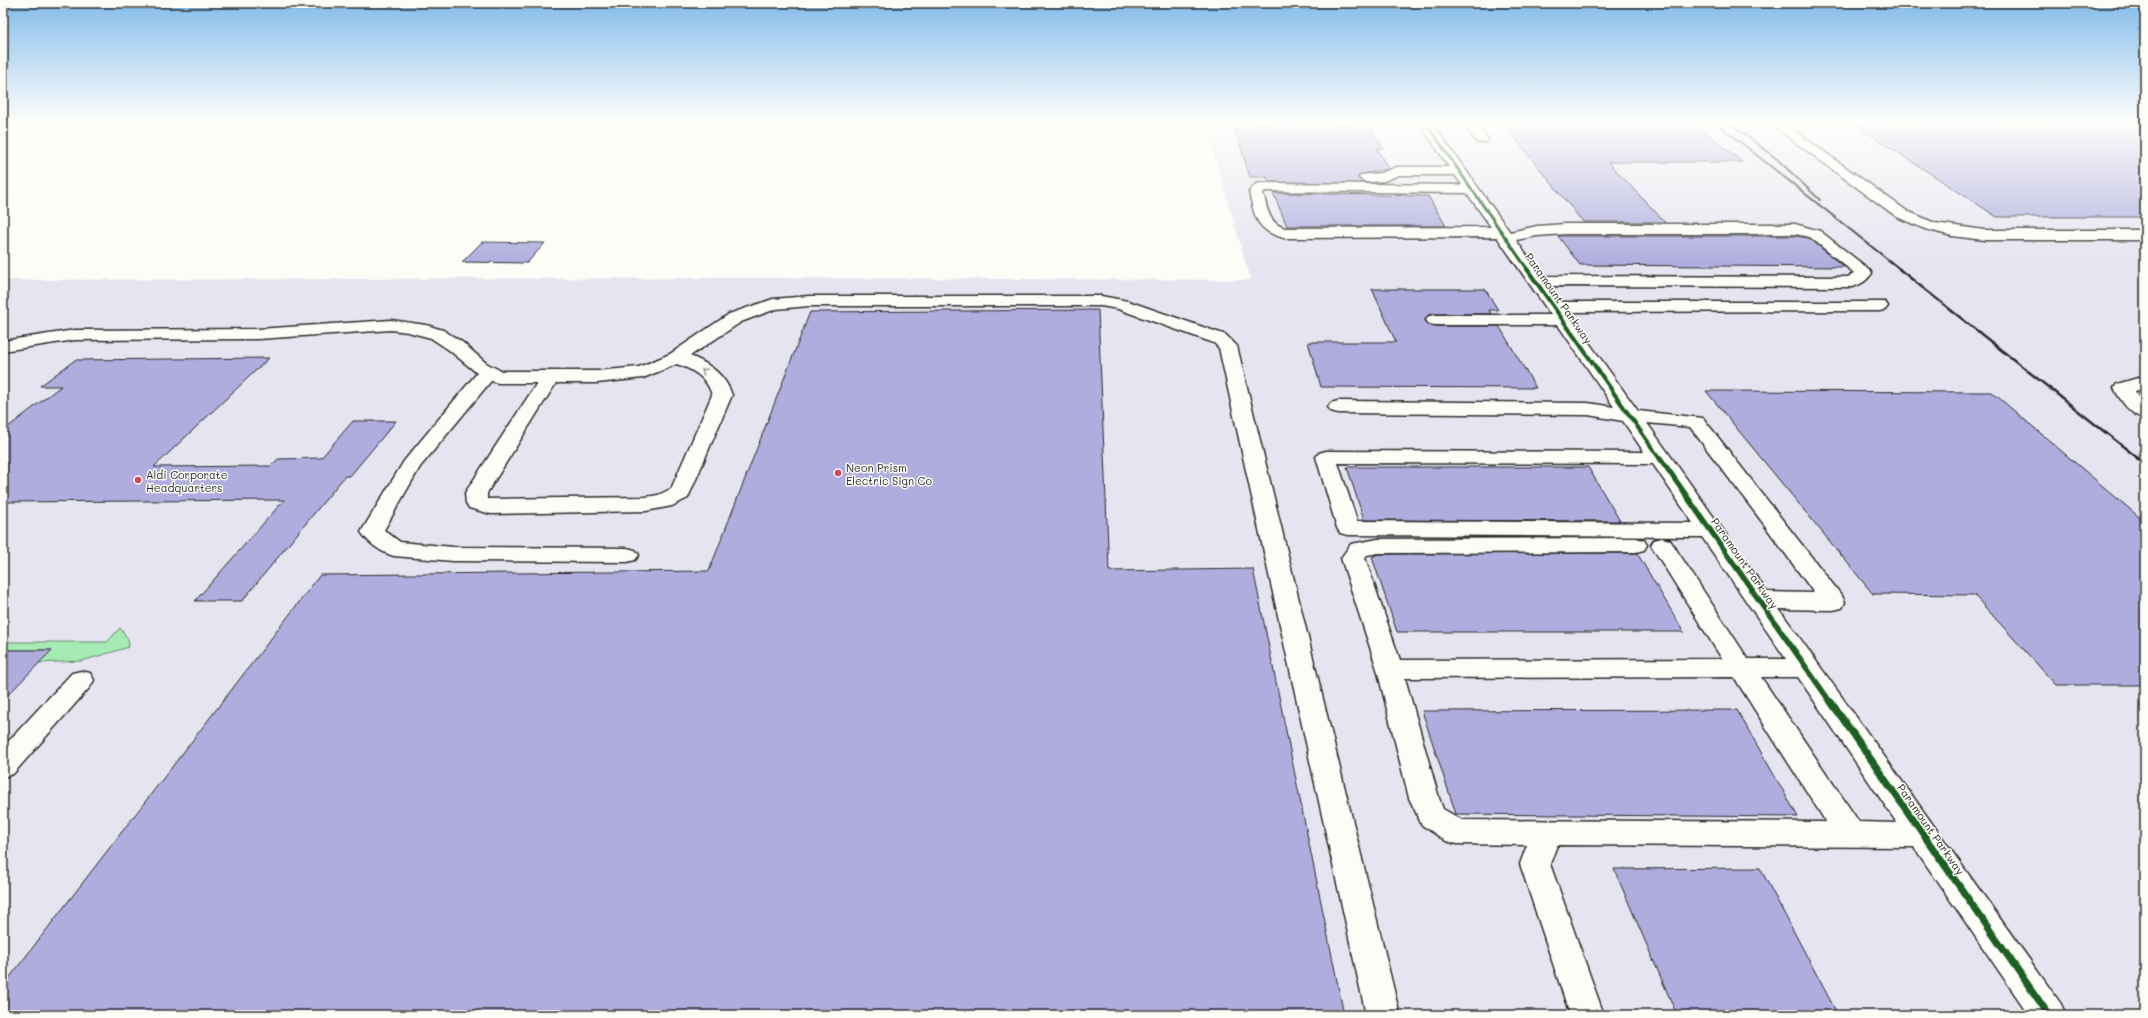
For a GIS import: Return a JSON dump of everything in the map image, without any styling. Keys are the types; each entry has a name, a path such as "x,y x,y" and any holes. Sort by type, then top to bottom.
{"street":[{"name":"Paramount Parkway","path":"1458,170 2049,1015"},
{"path":"1840,170 1910,219 1930,226 1952,231 1984,235 2145,235"},
{"path":"1319,179 1384,177 1397,171 1465,180"},
{"path":"1465,180 1270,186 1261,187 1256,192 1266,225 1275,231 1284,233 1504,235 1565,229 1795,229 1814,234 1864,273 1852,282 1536,281"},
{"path":"3,346 74,335 284,333 355,326 394,326 426,330 446,337 488,372 498,377 597,377 630,374 656,367 676,358 735,318 773,304 809,301 1101,301 1122,305 1220,339 1228,346 1383,1015"},
{"path":"1435,320 1558,313 1879,306"},
{"path":"550,377 476,493 477,503 499,507 646,504 664,501 680,493 722,395 720,384 706,371 688,361 676,358"},
{"path":"488,372 411,466 372,532 394,549 446,553 627,555"},
{"path":"2145,382 2124,388 2130,400 2145,413"},
{"path":"1338,406 1588,409 1630,416 1696,422 1771,518 1833,602 1758,600"},
{"path":"1659,458 1326,457 1348,528 1715,537"},
{"path":"1715,537 1662,545 1378,546 1359,549 1353,558 1390,669 1424,798 1432,817 1457,832 1923,835"},
{"path":"1662,545 1851,835"},
{"path":"1390,669 1806,668"},
{"path":"3,766 81,680"},
{"path":"1547,832 1535,864 1587,1015"}],"shaded area":[{"path":"1218,170 2145,170 2145,1015 3,1015 3,280 743,278 1251,280"}],"green space":[{"path":"120,628 128,639 129,647 82,661 38,663 51,650 3,650 3,642 107,642"}],"building":[{"path":"1248,170 1385,170 1361,174 1358,178 1364,183 1269,182 1267,177 1250,177"},
{"path":"1540,170 1615,170 1665,222 1583,222"},
{"path":"1924,170 2145,170 2145,217 1997,217"},
{"path":"1273,193 1428,196 1446,226 1287,226"},
{"path":"1558,236 1795,236 1809,238 1844,267 1580,265"},
{"path":"482,242 545,243 527,263 462,262"},
{"path":"1372,289 1485,289 1498,310 1489,310 1491,314 1435,314 1428,315 1425,321 1429,325 1435,326 1499,326 1536,388 1321,387 1308,342 1396,342"},
{"path":"1098,310 1109,571 1253,569 1344,1015 3,1015 3,986 320,575 709,571 810,312"},
{"path":"269,358 154,467 271,466 278,459 321,458 353,421 396,421 350,476 345,476 242,601 195,601 284,500 3,502 3,431 61,386 40,386 75,360"},
{"path":"1706,391 1992,392 2145,522 2145,685 2056,685 1974,595 1873,594"},
{"path":"1347,467 1588,467 1620,521 1364,520"},
{"path":"1637,553 1684,632 1397,632 1372,557 1378,554"},
{"path":"3,650 52,650 3,700"},
{"path":"1737,710 1798,817 1456,814 1422,711"},
{"path":"1760,868 1838,1015 1677,1015 1614,869"}],"railway":[{"path":"1775,170 1901,270"},
{"path":"1788,170 1820,200"},
{"path":"1899,269 2139,459"},
{"path":"2137,458 2145,464"}],"cycle path":[{"path":"1458,170 2049,1015"}],"place":[{"name":"Neon Prism Electric Sign Co","path":"838,473"},
{"name":"Aldi Corporate Headquarters","path":"138,480"}]}
